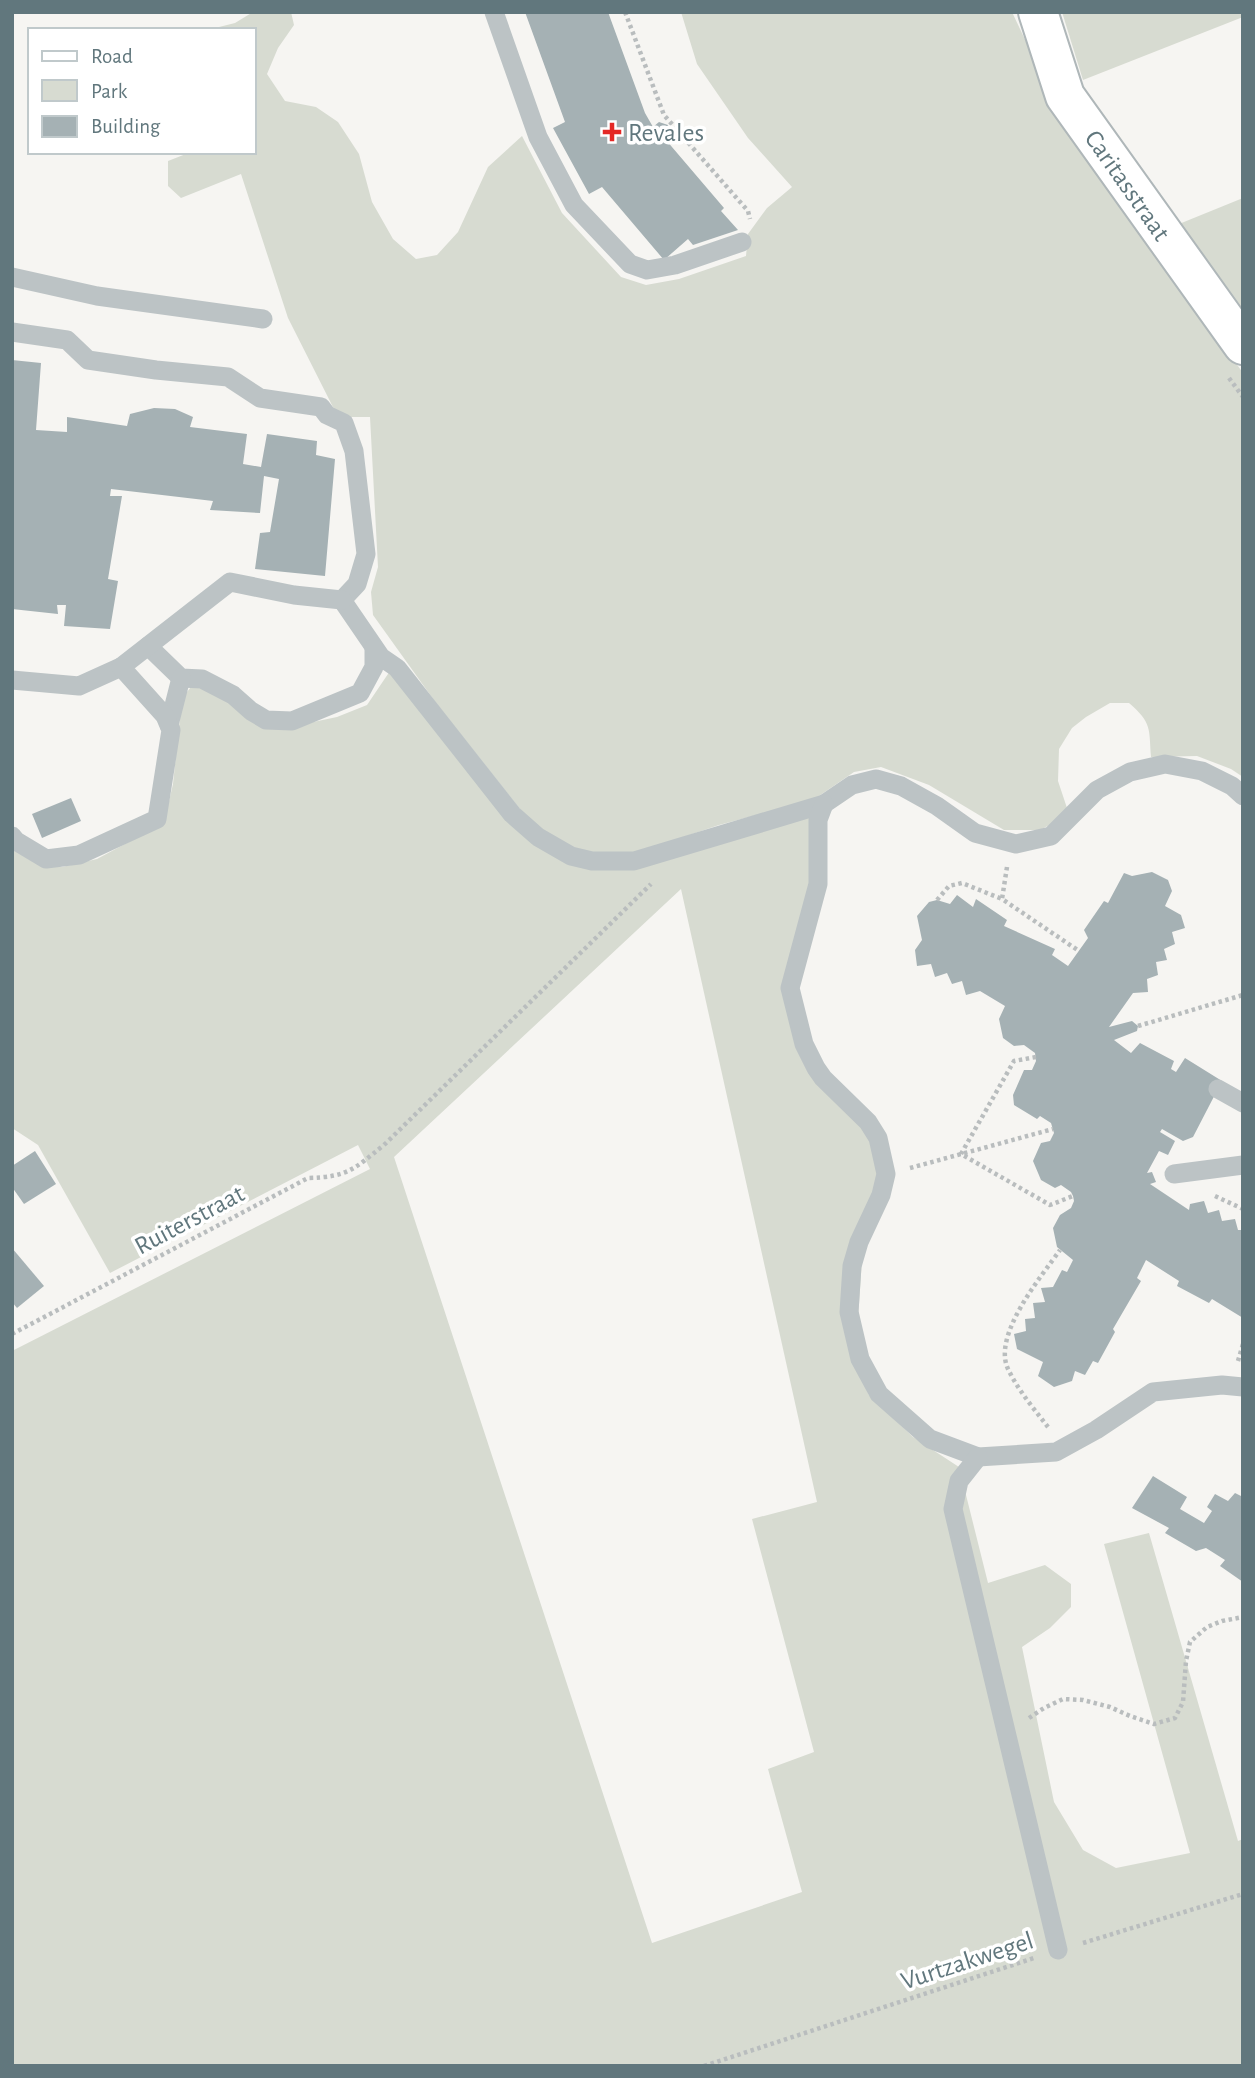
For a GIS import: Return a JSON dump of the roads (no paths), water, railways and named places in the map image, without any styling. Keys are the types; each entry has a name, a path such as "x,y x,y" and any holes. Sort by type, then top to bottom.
{"street":[{"name":"Caritasstraat","path":"1038,12 1065,96 1243,345"}],"lane":[{"path":"494,12 538,136 574,205 630,264 647,270 675,265 742,242"},
{"path":"12,276 97,296 263,319"},
{"path":"12,332 67,340 88,360 228,377 260,398 321,407 327,415 344,424 354,451 366,554 357,584 342,600"},
{"path":"12,680 79,686 121,667 230,582 294,595 342,600"},
{"path":"342,600 381,657 397,668 512,814 538,837 571,856 592,861 634,861 824,804 852,785 876,779 901,786 937,806 975,834 1016,844 1051,836 1097,790 1130,772 1165,764 1202,771 1232,786 1243,796"},
{"path":"148,646 181,678 202,679 233,695 251,711 267,720 292,721 360,693 374,667 374,648"},
{"path":"12,836 46,859 79,855 157,819 171,730 165,716 121,667"},
{"path":"169,725 181,678"},
{"path":"824,804 818,820 818,884 790,988 804,1044 823,1078 868,1122 878,1138 886,1174 881,1195 859,1242 852,1266 849,1311 860,1359 879,1394 930,1439 978,1457 1056,1452 1096,1430 1153,1392 1222,1385 1243,1387"},
{"path":"1218,1089 1243,1103"},
{"path":"1174,1174 1243,1165"},
{"path":"978,1457 959,1480 953,1509 1058,1950"}],"place":[{"name":"Revales","path":"612,132"}]}
